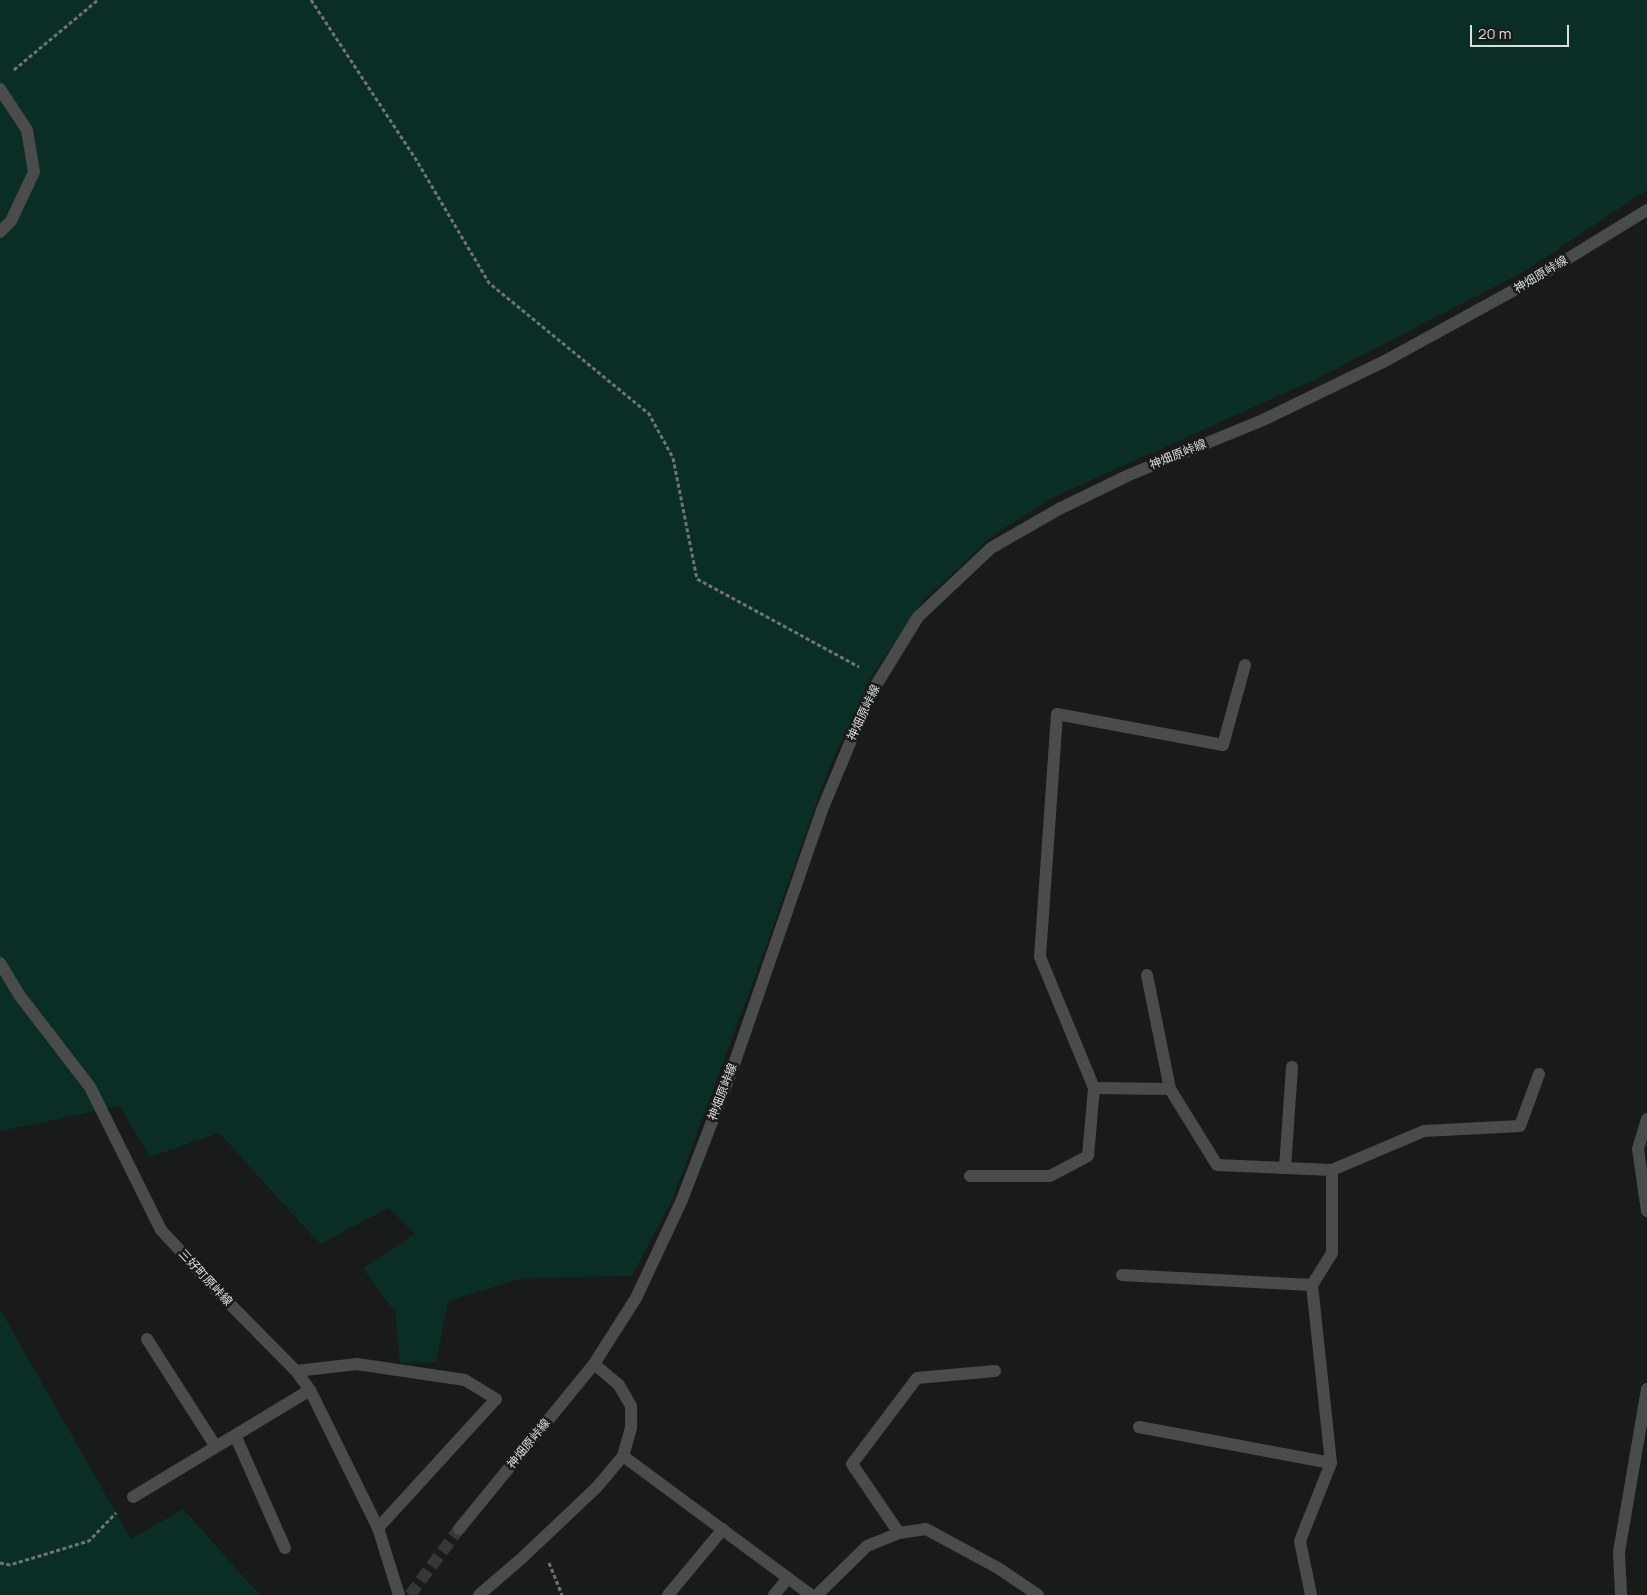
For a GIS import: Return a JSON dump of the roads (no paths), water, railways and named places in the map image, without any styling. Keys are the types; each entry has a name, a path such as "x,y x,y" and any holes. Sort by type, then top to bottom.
{"street":[{"path":"0,89 27,130 34,172 11,221 0,232"},
{"name":"神畑原峠線","path":"459,1529 594,1364 636,1298 681,1202 732,1070 822,810 870,695 918,617 990,548 1058,509 1129,475 1263,420 1385,362 1538,277 1647,210"},
{"path":"970,1176 1050,1176 1088,1156 1094,1088 1040,957 1057,714 1223,745 1245,665"},
{"name":"三好町原峠線","path":"0,963 20,996 90,1087 161,1230 221,1296 296,1371 310,1390 378,1528 399,1595"},
{"path":"1147,975 1170,1089 1216,1165 1332,1170 1424,1131 1520,1126 1539,1074"},
{"path":"1285,1168 1292,1067"},
{"path":"1094,1088 1170,1089"},
{"path":"1647,1119 1638,1149 1647,1211"},
{"path":"1311,1595 1300,1541 1331,1463 1312,1285 1332,1252 1332,1170"},
{"path":"1122,1275 1312,1285"},
{"path":"147,1340 216,1447"},
{"path":"296,1371 357,1364 465,1380 496,1399 378,1528"},
{"path":"479,1595 597,1487 623,1456 631,1428 631,1406 619,1385 594,1364"},
{"path":"899,1533 852,1464 916,1378 995,1371"},
{"path":"1621,1595 1619,1552 1647,1389"},
{"path":"133,1497 310,1390"},
{"path":"1139,1427 1331,1463"},
{"path":"235,1436 285,1548"},
{"path":"623,1456 811,1595"},
{"path":"668,1595 723,1529"},
{"path":"817,1595 867,1546 899,1533 926,1529 998,1568 1038,1595"},
{"path":"774,1595 788,1578"}],"tunnel":[{"path":"410,1595 459,1529"}]}
